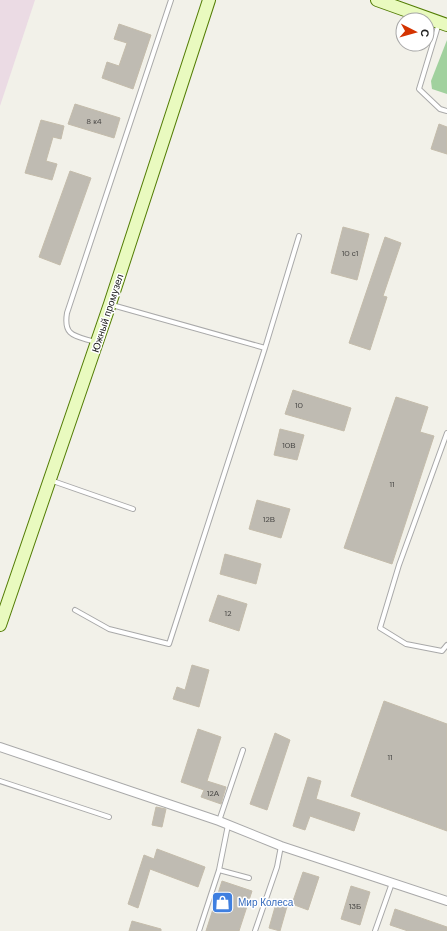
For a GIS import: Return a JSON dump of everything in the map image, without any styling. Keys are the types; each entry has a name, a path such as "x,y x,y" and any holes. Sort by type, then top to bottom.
{"street":[{"name":"Южный промузел","path":"0,625 110,304 209,0"},
{"path":"377,0 443,24"},
{"path":"0,748 218,821 282,846 447,901"}],"lane":[{"path":"97,342 71,333 67,329 67,313 171,0"},
{"path":"443,24 418,89 440,109 447,111"},
{"path":"75,610 109,629 169,644 265,348 299,236"},
{"path":"110,304 265,348"},
{"path":"447,433 399,565 380,628 406,644 442,651 447,645"},
{"path":"50,480 133,509"},
{"path":"218,821 243,750"},
{"path":"0,781 109,817"},
{"path":"199,931 219,870 228,825"},
{"path":"255,931 277,867 282,846"},
{"path":"219,870 249,878"},
{"path":"375,931 392,883"}],"shaded area":[{"path":"0,0 35,0 0,106"}],"green space":[{"path":"447,40 447,94 432,89 431,81"}],"building":[{"path":"119,24 151,35 133,89 102,78 107,62 119,66 127,43 114,39"},
{"path":"75,104 120,118 114,138 68,124"},
{"path":"41,120 64,126 61,139 53,137 46,161 57,164 52,180 25,173"},
{"path":"439,124 447,127 447,154 431,149"},
{"path":"70,171 91,178 60,265 39,257"},
{"path":"343,227 369,234 357,280 331,273"},
{"path":"385,237 401,243 383,296 387,297 370,350 349,343"},
{"path":"293,390 351,408 344,431 285,414"},
{"path":"396,397 428,407 420,432 434,436 392,564 344,548"},
{"path":"280,429 304,435 297,460 274,455"},
{"path":"257,500 290,509 281,538 249,529"},
{"path":"225,554 261,564 256,584 220,574"},
{"path":"218,595 247,604 239,631 209,621"},
{"path":"192,665 209,670 199,707 173,699 177,687 185,690"},
{"path":"384,701 447,724 447,831 351,796"},
{"path":"198,729 221,737 207,781 226,787 221,804 201,797 204,790 181,782"},
{"path":"275,733 290,740 267,810 250,804"},
{"path":"308,777 321,781 316,799 360,813 354,831 310,816 305,830 293,826"},
{"path":"156,807 166,809 162,827 152,825"},
{"path":"157,849 205,867 198,887 150,869 138,908 128,904 144,855 154,859"},
{"path":"303,872 319,877 308,910 292,904"},
{"path":"222,881 252,891 239,931 206,931"},
{"path":"351,886 370,892 360,925 341,919"},
{"path":"277,900 288,903 280,931 269,928"},
{"path":"395,909 447,927 447,931 408,931 390,925"},
{"path":"132,921 161,929 161,931 129,931"}],"place":[{"name":"Мир Колеса","path":"222,902"}]}
